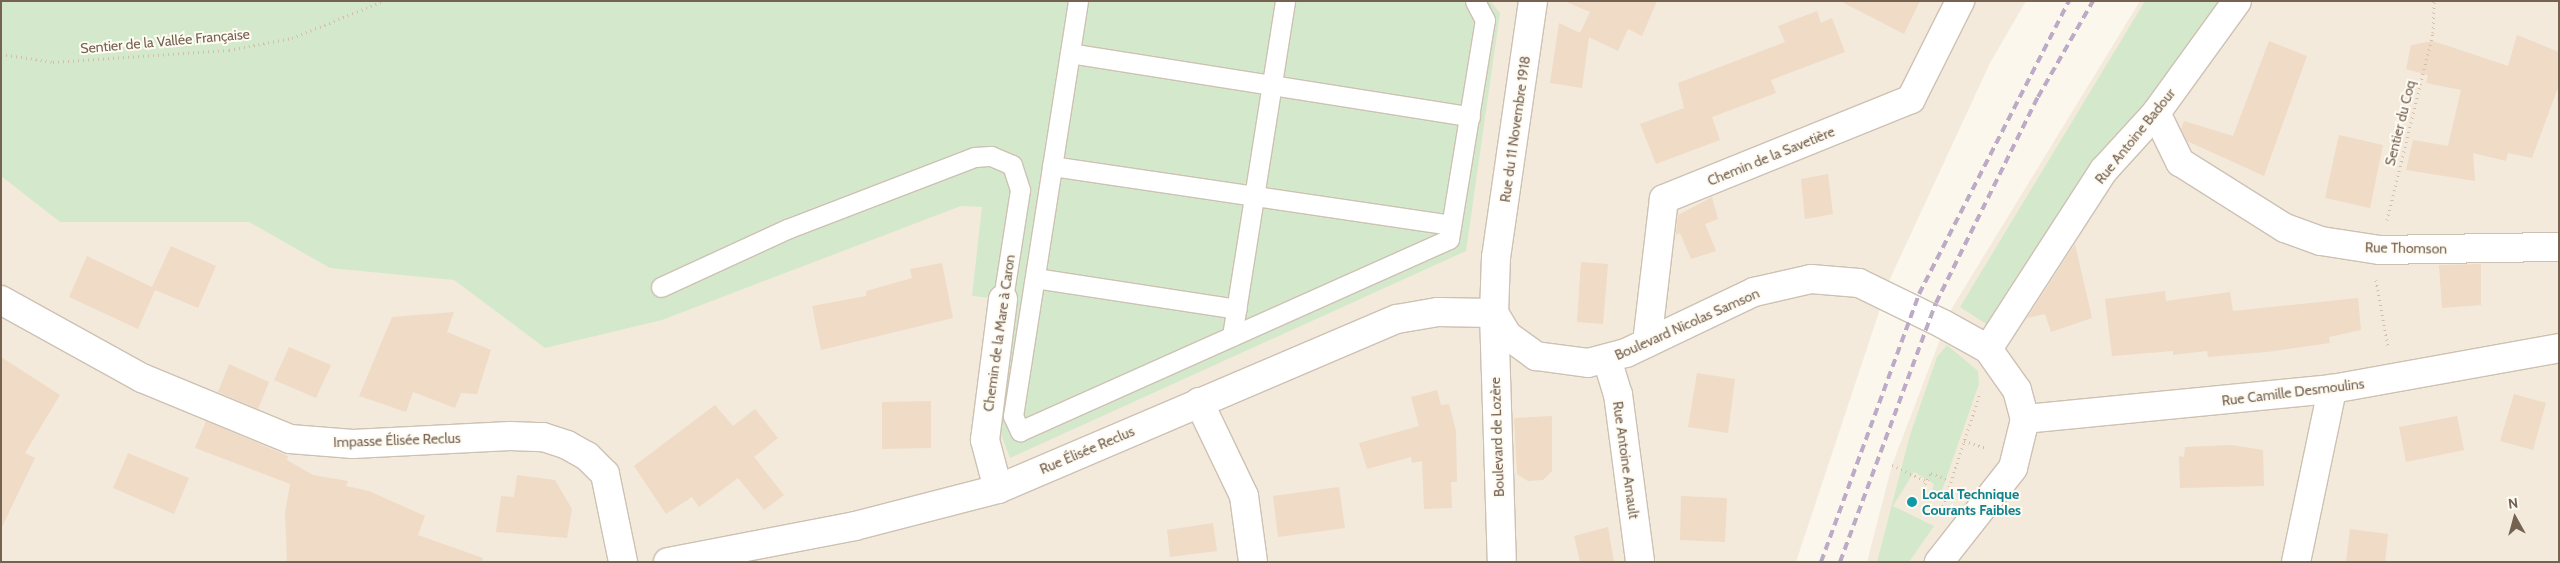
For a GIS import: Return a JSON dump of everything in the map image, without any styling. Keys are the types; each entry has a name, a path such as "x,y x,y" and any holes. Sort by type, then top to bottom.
{"street":[{"name":"Rue du 11 Novembre 1918","path":"1494,312 1496,257 1534,1"},
{"name":"Chemin de la Savetière","path":"1647,343 1664,199 1911,99 1960,1"},
{"name":"Rue Antoine Badour","path":"1996,358 2104,170 2156,113 2237,1"},
{"name":"Rue Thomson","path":"2156,113 2180,162 2285,228 2321,241 2376,250 2559,247"},
{"name":"Boulevard Nicolas Samson","path":"1494,312 1507,335 1536,356 1569,364 1607,359 1647,343 1754,292 1782,283 1831,280 1887,294 1996,358"},
{"name":"Chemin de la Mare à Caron","path":"998,489 985,440 1003,299"},
{"name":"Impasse Élisée Reclus","path":"1,300 142,378 290,439 353,444 510,436 543,437 567,445 605,474 623,562"},
{"name":"Rue Élisée Reclus","path":"668,562 855,526 998,489 1397,319 1438,312 1494,312"},
{"name":"Boulevard de Lozère","path":"1494,312 1502,562"},
{"name":"Rue Camille Desmoulins","path":"2025,419 2332,389 2559,348"},
{"path":"1939,562 2013,468 2025,419 2017,390 1996,358"},
{"name":"Rue Antoine Arnault","path":"1607,359 1618,394 1640,562"},
{"path":"2296,562 2332,389"},
{"path":"1199,402 1244,496 1253,562"}],"lane":[{"path":"1078,1 1013,416 1020,431 1449,239 1486,20 1476,1"},
{"path":"1232,336 1285,1"},
{"path":"1070,52 1470,116"},
{"name":"Chemin de la Mare à Caron","path":"661,287 788,228 975,156 1003,159 1012,165 1018,177 1020,190 1003,299"},
{"path":"1052,166 1451,226"},
{"path":"1035,278 1237,309"}],"path":[{"name":"Sentier de la Vallée Française","path":"1,54 53,62 229,50 292,38 383,1"},
{"name":"Sentier du Coq","path":"2376,250 2433,32 2434,1"},
{"path":"2376,250 2389,353"},
{"path":"1942,509 1949,480 1987,373 1996,358"},
{"path":"1892,465 1926,482 1931,473 1949,480"}],"shaded area":[{"path":"1,1 2026,1 1990,63 1890,279 1796,562 1,562"},
{"path":"2140,1 2559,1 2559,562 1867,562 1892,465 1952,308"}],"green space":[{"path":"1,1 1490,1 1500,13 1466,251 1010,458 995,419 1013,300 972,296 982,207 961,206 662,320 545,348 454,280 330,268 249,222 60,222 1,176"},
{"path":"2145,1 2225,1 2150,102 2076,186 1986,324 1960,307"},
{"path":"1947,345 1978,371 1979,384 1939,499 1931,494 1934,484 1914,472 1893,506 1934,526 1909,562 1877,562 1910,435 1937,357"}],"building":[{"path":"1564,1 1657,1 1642,36 1628,29 1618,51 1580,33 1590,12"},
{"path":"1840,1 1920,1 1904,34"},
{"path":"1817,11 1821,23 1832,18 1845,52 1771,80 1776,93 1712,117 1720,140 1656,164 1640,124 1684,108 1678,83 1785,42 1778,26"},
{"path":"1559,23 1589,37 1582,88 1550,83"},
{"path":"2517,35 2559,52 2559,85 2532,158 2508,153 2506,161 2473,153 2475,181 2406,170 2413,140 2448,146 2461,90 2426,83 2428,75 2406,69 2411,45 2433,41 2508,66"},
{"path":"2269,41 2307,56 2264,176 2187,141 2181,129 2184,121 2233,136"},
{"path":"2339,135 2383,145 2370,208 2325,198"},
{"path":"1828,174 1833,214 1805,219 1801,179"},
{"path":"1712,197 1718,219 1705,224 1716,251 1691,259 1680,233 1676,235 1678,215"},
{"path":"2075,244 2092,318 2051,332 2045,314 2027,318"},
{"path":"171,246 216,266 198,308 155,290 138,329 69,297 87,256 152,287"},
{"path":"1581,262 1608,264 1603,324 1577,322"},
{"path":"942,263 953,318 821,350 812,306 866,296 866,291 912,278 910,269"},
{"path":"2481,264 2481,305 2442,308 2439,265"},
{"path":"2165,291 2166,301 2230,292 2233,311 2358,298 2361,330 2329,337 2330,343 2267,352 2208,357 2207,351 2173,355 2173,351 2112,356 2105,299"},
{"path":"454,312 447,332 491,350 477,394 461,393 455,408 413,392 406,412 359,396 392,317"},
{"path":"289,347 331,365 316,398 274,380"},
{"path":"1,357 60,395 25,453 35,458 1,529"},
{"path":"229,364 269,382 258,409 218,392"},
{"path":"1697,373 1735,379 1728,433 1688,427"},
{"path":"1437,390 1441,405 1449,404 1456,431 1457,482 1451,482 1452,508 1424,509 1422,461 1412,463 1411,457 1367,469 1359,443 1419,426 1411,397"},
{"path":"2514,394 2546,403 2533,450 2500,441"},
{"path":"931,401 931,448 882,449 882,402"},
{"path":"715,405 733,426 755,409 778,438 754,457 784,495 764,510 738,478 699,507 692,497 666,514 634,466"},
{"path":"1552,416 1552,471 1543,480 1528,481 1517,474 1514,418"},
{"path":"2457,416 2464,450 2406,462 2399,427"},
{"path":"206,421 288,456 287,460 313,475 348,481 346,486 369,491 425,516 418,535 483,558 482,562 287,562 285,513 290,484 195,448"},
{"path":"2231,445 2263,450 2264,486 2180,488 2179,456 2184,457 2185,447"},
{"path":"128,453 189,478 174,514 113,488"},
{"path":"517,475 555,480 572,509 567,538 496,532 501,496 514,497"},
{"path":"1339,487 1345,528 1278,537 1273,496"},
{"path":"1681,496 1727,498 1725,542 1680,540"},
{"path":"1213,523 1217,551 1170,557 1167,530"},
{"path":"1608,527 1614,562 1580,562 1574,536"},
{"path":"2350,529 2388,534 2385,562 2346,562"}],"railway":[{"path":"1821,562 1919,294 2069,1"},
{"path":"1840,562 1936,303 2038,97 2093,1"}],"place":[{"name":"Local Technique Courants Faibles","path":"1912,502"}]}
